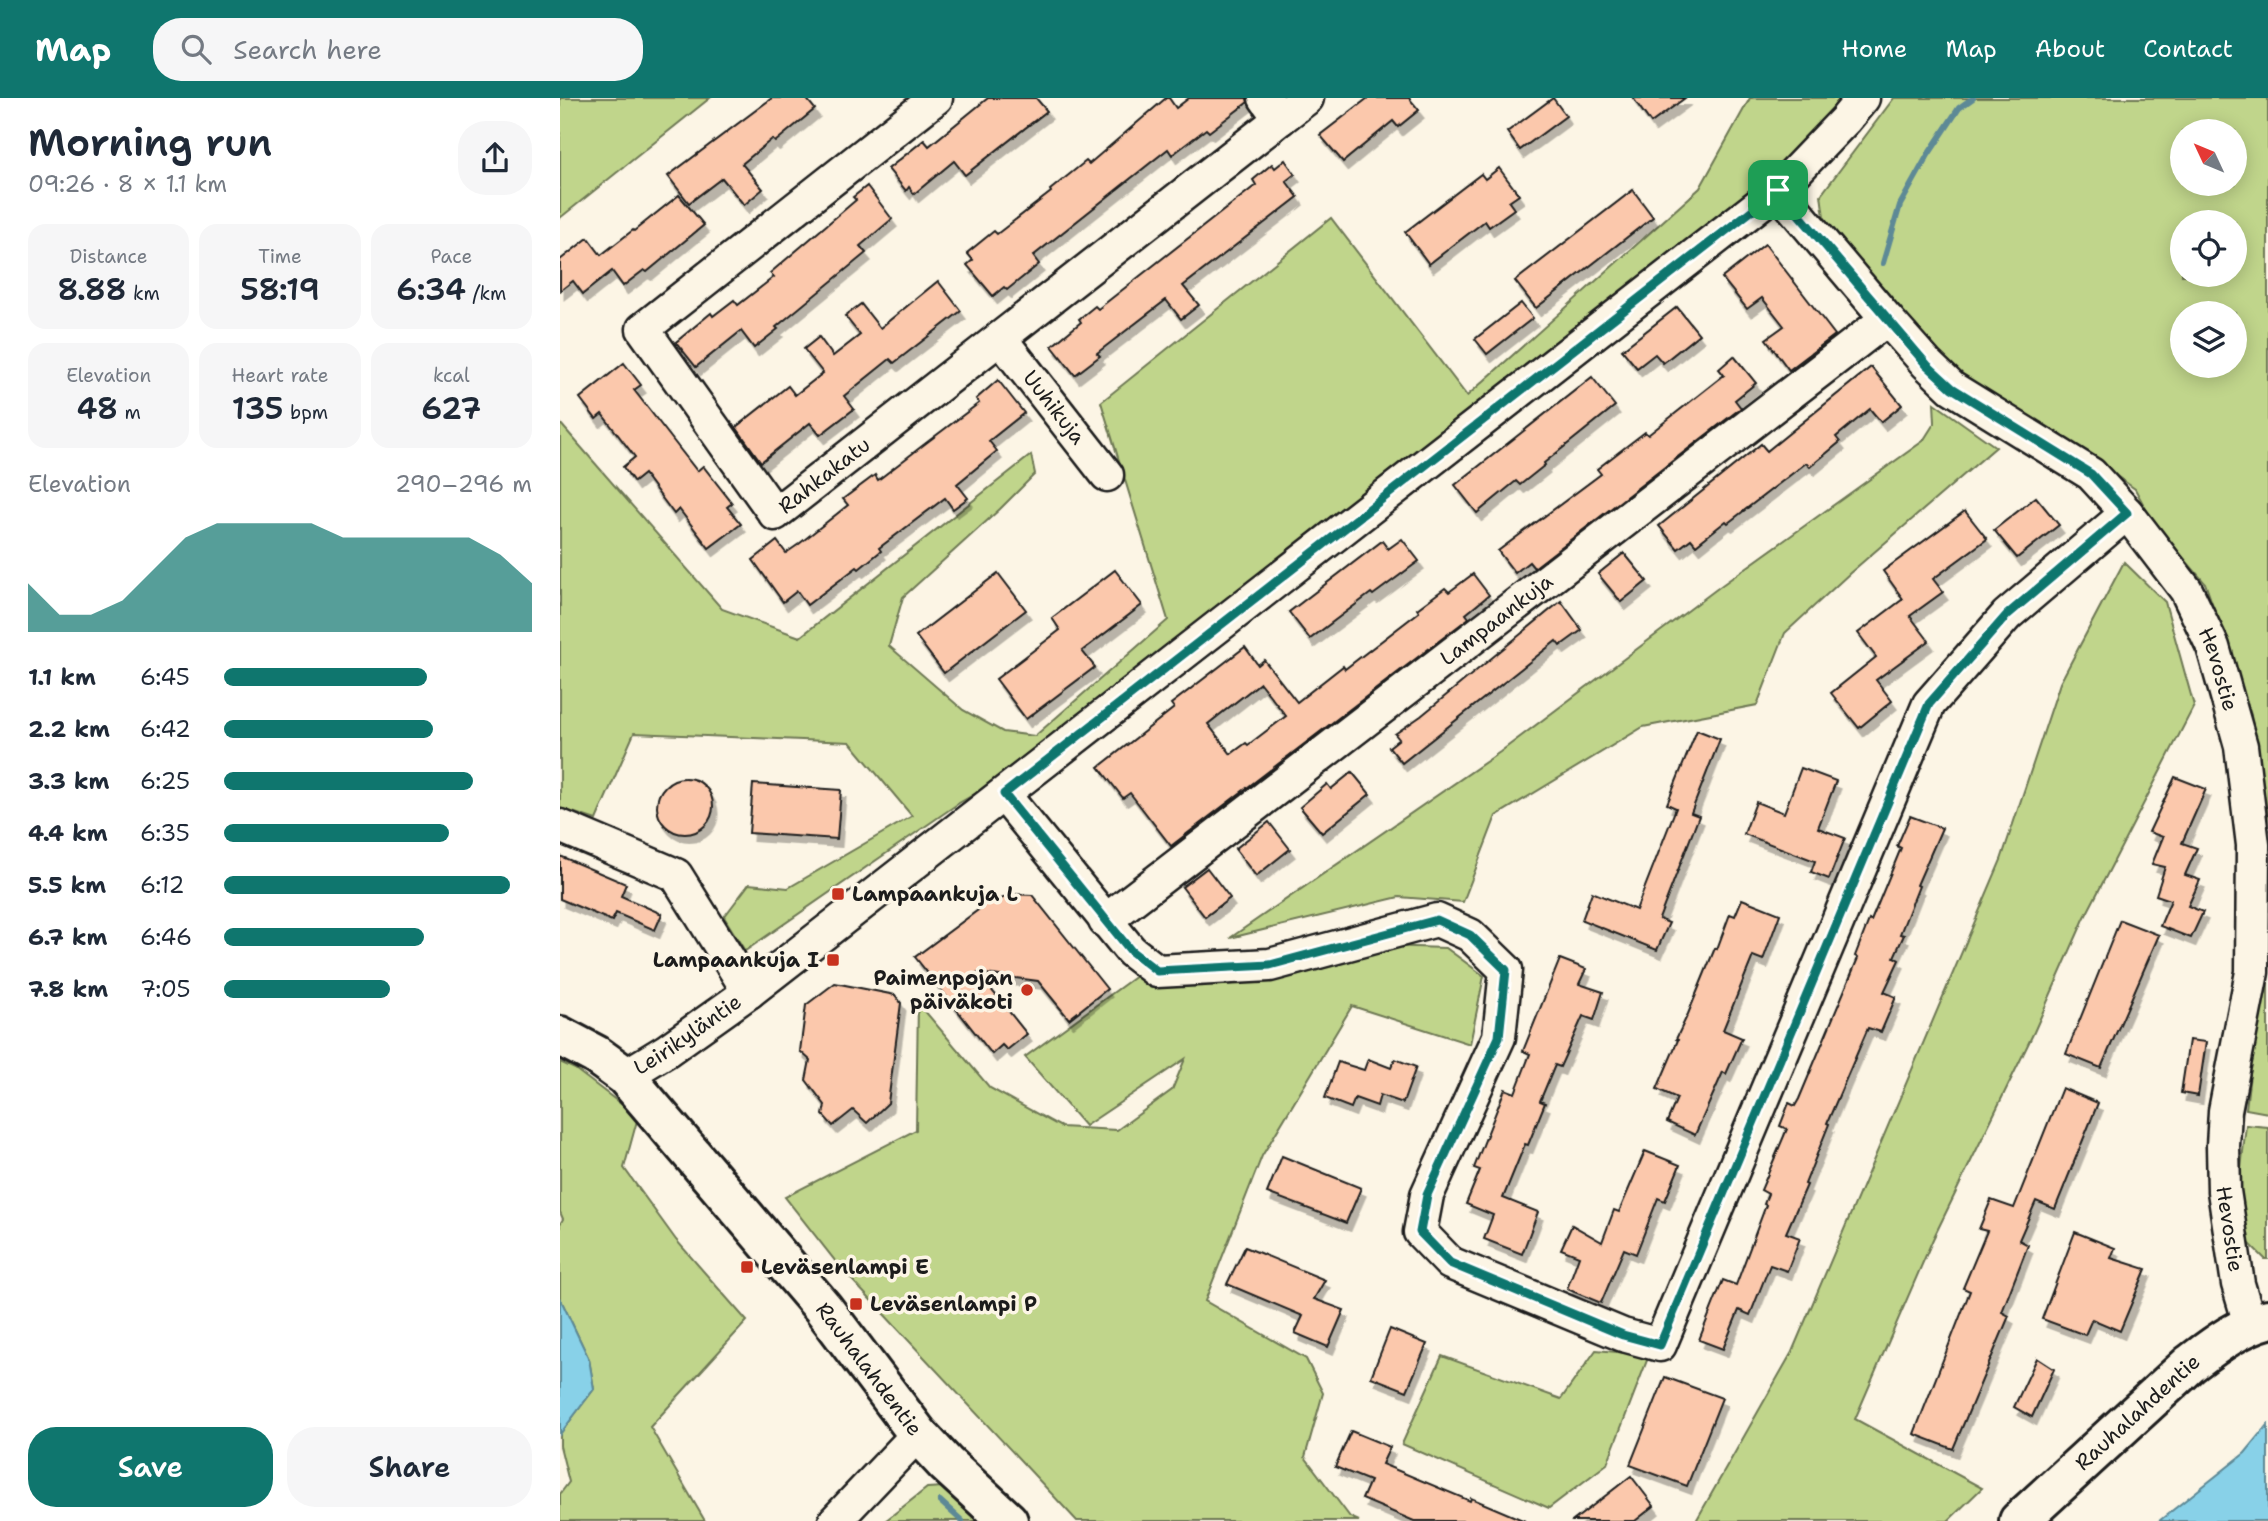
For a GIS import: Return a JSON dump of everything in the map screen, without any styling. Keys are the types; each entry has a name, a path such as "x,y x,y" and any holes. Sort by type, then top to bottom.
{"main road":[{"name":"Rauhalahdentie","path":"560,1036 596,1055 625,1076 823,1308 918,1434 1008,1521"},
{"name":"Rauhalahdentie","path":"2020,1521 2190,1364 2217,1344 2259,1321"}],"street":[{"name":"Rahkakatu","path":"936,98 643,329 775,514 1000,338 1272,108 1307,98"},
{"name":"Leirikyläntie","path":"625,1076 666,1051 750,992 1778,190 1863,98"},
{"name":"Hevostie","path":"1778,190 1927,365 1952,388 2091,474 2127,513 2186,590 2213,647 2241,746 2253,845 2252,972 2225,1111 2223,1157 2224,1191 2238,1284 2259,1321"},
{"name":"Lampaankuja","path":"1105,920 1887,319"},
{"name":"Uuhikuja","path":"1000,338 1107,475"},
{"path":"1004,794 1131,951 1157,971 1270,965 1437,920 1470,935 1506,970 1499,1037 1427,1195 1420,1232 1450,1263 1623,1335 1660,1345 1929,704 2007,615 2127,513"},
{"path":"560,826 676,875 750,992"},
{"path":"835,1521 918,1434"}],"green space":[{"path":"560,98 710,98 560,218"},
{"path":"1750,98 1845,98 1775,184 1001,779 959,803 745,951 724,917 749,884 788,888 912,816 850,742 634,733 596,820 560,808 560,423 722,609 800,637 1031,455 1035,474 903,597 889,646 963,710 1003,732 1035,736 1168,620 1101,402 1331,218 1467,396 1700,188"},
{"path":"1894,98 2268,98 2268,911 2251,715 2205,583 2153,522 2135,489 2068,442 1948,369 1825,224 1821,195"},
{"path":"1934,403 1996,447 1785,633 1757,705 1643,727 1496,816 1463,902 1399,897 1230,938 1500,752 1722,585 1923,441 1935,422"},
{"path":"2124,562 2165,602 2194,706 2084,919 2034,1032 1933,1239 1855,1419 1982,1488 1948,1521 1696,1521 1792,1352 2001,860 2060,683"},
{"path":"2268,914 2268,1113 2246,1109"},
{"path":"1383,946 1446,948 1484,976 1470,1044 1352,1006 1262,1156 1205,1301 1306,1359 1323,1393 1305,1457 1350,1517 1359,1521 1077,1521 840,1267 785,1197 916,1130 918,1003 990,1088 1061,1127 1117,1130 1172,1090 1185,1059 1085,1126 1025,1057 1136,976 1212,980"},
{"path":"560,1062 575,1069 638,1117 624,1168 676,1240 747,1321 650,1427 705,1521 560,1521 560,1494 569,1482 560,1446 560,1434 594,1389 589,1359 560,1298 560,1224 563,1219 560,1212"},
{"path":"2246,1125 2268,1127 2268,1259 2247,1241 2238,1196"},
{"path":"1596,1350 1649,1355 1607,1464 1549,1508 1402,1444 1442,1356 1561,1399"},
{"path":"943,1487 977,1521 885,1521 927,1488"}],"water":[{"path":"560,1298 589,1359 594,1389 560,1434"},
{"path":"2268,1425 2268,1521 2159,1521 2245,1453"}],"building":[{"path":"772,98 806,98 815,109 775,142 772,139 742,164 763,189 744,205 722,178 689,203 668,176"},
{"path":"988,98 1036,98 1047,111 965,175 954,161 914,194 909,187 906,191 888,169 924,140 929,146"},
{"path":"1169,98 1176,108 1189,98 1247,98 1248,102 1209,132 1206,129 1172,155 1168,149 1033,256 1039,264 1007,290 1004,287 993,296 967,265 973,260 967,253 994,231 997,234 1086,161 1089,164"},
{"path":"1368,98 1409,98 1419,110 1398,127 1393,121 1343,162 1320,135"},
{"path":"1553,98 1566,116 1520,150 1507,132"},
{"path":"1633,98 1685,98 1651,123"},
{"path":"1285,160 1295,174 1286,181 1298,197 1183,286 1199,305 1181,319 1166,300 1097,353 1100,356 1075,375 1052,346 1081,322 1079,319 1095,306 1098,309 1256,185 1253,180 1272,164 1275,168"},
{"path":"1499,168 1519,195 1509,202 1514,209 1489,227 1485,221 1429,264 1405,232 1481,174 1485,179"},
{"path":"867,186 892,219 860,246 866,253 754,348 741,331 696,367 676,342 711,313 713,316 734,300 738,305 774,277 770,273 856,200 853,197"},
{"path":"1633,190 1653,217 1536,308 1515,281"},
{"path":"679,195 704,225 647,272 644,270 623,286 612,271 583,294 573,281 560,291 560,260 588,238 601,255"},
{"path":"1765,244 1835,335 1789,370 1766,339 1784,326 1762,298 1747,309 1722,278"},
{"path":"938,281 961,311 894,363 890,359 844,396 854,409 820,435 810,423 761,462 736,427 788,386 795,395 823,373 804,349 819,337 833,356 860,335 845,316 861,304 880,328"},
{"path":"1521,303 1533,318 1487,354 1475,339"},
{"path":"1677,307 1699,334 1663,363 1655,354 1637,368 1622,350"},
{"path":"1734,356 1756,383 1735,400 1741,408 1534,568 1529,562 1515,573 1498,551 1601,474 1597,469 1645,432 1648,435 1724,375 1719,369"},
{"path":"624,363 641,385 634,390 697,471 703,466 732,503 727,507 741,524 709,548 679,509 674,514 644,474 634,482 623,467 635,457 602,414 596,419 580,398"},
{"path":"1871,367 1902,405 1881,422 1870,409 1836,437 1840,442 1810,467 1806,463 1696,545 1691,539 1678,549 1659,526 1761,444 1767,451"},
{"path":"1592,377 1615,406 1520,485 1516,481 1477,513 1455,485"},
{"path":"998,380 1024,413 989,441 997,451 957,484 968,498 953,509 945,498 879,548 881,551 859,569 857,567 807,605 797,591 783,602 753,560 777,541 786,553 799,544 848,505 843,499 875,475 878,480 979,403 976,399"},
{"path":"2036,497 2059,525 2017,558 1994,530"},
{"path":"1965,511 1987,539 1933,579 1943,592 1910,616 1929,641 1876,680 1892,701 1859,728 1831,693 1876,657 1858,633 1903,599 1883,571"},
{"path":"1402,539 1419,561 1310,639 1289,612 1382,541 1388,549"},
{"path":"1624,553 1647,581 1621,602 1598,574"},
{"path":"1115,570 1142,605 1082,651 1095,667 1026,719 996,679 1060,630 1052,618"},
{"path":"998,573 1026,610 944,673 916,636"},
{"path":"1473,574 1489,595 1466,614 1469,618 1171,846 1130,793 1123,798 1099,767 1174,708 1171,704 1245,647 1258,665 1264,660 1297,702 1419,612 1417,609 1445,588 1449,592","holes":["1260,683 1286,716 1248,745 1246,743 1231,754 1208,724"]},
{"path":"1561,601 1582,630 1560,646 1556,641 1402,763 1389,747 1399,739 1395,734 1421,716"},
{"path":"1697,730 1720,739 1691,813 1699,816 1659,919 1669,923 1657,950 1582,920 1592,892 1636,910 1676,808 1667,804"},
{"path":"1801,768 1836,781 1818,828 1845,838 1829,879 1811,872 1815,861 1744,834 1756,802 1784,813"},
{"path":"1352,772 1370,794 1322,833 1300,807 1327,784 1331,789"},
{"path":"2175,777 2206,789 2182,843 2197,848 2185,875 2200,880 2188,906 2203,912 2191,938 2160,926 2171,900 2156,895 2165,867 2152,864 2163,837 2149,832"},
{"path":"685,778 700,783 708,791 713,806 708,821 700,829 685,834 670,829 662,821 657,806 662,791 670,783"},
{"path":"753,784 841,790 837,839 749,833"},
{"path":"1910,816 1942,828 1917,885 1919,886 1900,934 1904,935 1894,957 1899,960 1884,992 1896,997 1881,1032 1868,1028 1827,1123 1829,1124 1805,1184 1807,1185 1786,1233 1800,1238 1787,1271 1770,1265 1750,1315 1739,1310 1723,1349 1699,1340 1723,1280 1736,1285 1766,1205 1764,1204 1768,1194 1761,1190 1787,1129 1780,1126 1789,1103 1795,1106 1799,1099 1858,958 1855,956 1901,848 1897,846"},
{"path":"1269,822 1290,849 1256,876 1235,849"},
{"path":"560,856 626,884 621,896 662,914 655,930 616,913 612,921 560,899"},
{"path":"1207,868 1230,898 1205,917 1182,887"},
{"path":"991,891 1000,900 1009,894 1032,895 1107,989 1069,1019 1038,981 978,973 1027,1034 1007,1050 1002,1045 992,1054 915,957 982,907 978,902"},
{"path":"1742,899 1780,914 1763,960 1753,956 1723,1030 1742,1038 1726,1074 1723,1072 1695,1135 1667,1122 1677,1098 1657,1089 1730,914 1735,916"},
{"path":"2120,920 2159,935 2101,1068 2066,1054"},
{"path":"1560,959 1586,969 1579,984 1603,992 1594,1020 1583,1016 1560,1067 1555,1065 1540,1101 1545,1103 1503,1198 1538,1212 1522,1254 1484,1239 1493,1215 1466,1204 1480,1170 1474,1168 1505,1089 1515,1093 1530,1054 1523,1051"},
{"path":"835,983 895,995 901,1003 888,1103 867,1123 853,1110 833,1126 823,1115 825,1105 806,1080 810,1060 800,1051 806,1005"},
{"path":"2189,1040 2206,1042 2198,1096 2181,1093"},
{"path":"1368,1059 1391,1068 1395,1059 1416,1067 1403,1103 1380,1095 1377,1106 1355,1098 1351,1108 1325,1098 1338,1062 1364,1070"},
{"path":"2062,1088 2098,1103 2055,1209 2036,1201 2019,1240 2028,1245 2002,1312 2009,1316 1953,1449 1914,1434 1970,1291 1963,1288 1987,1231 1979,1229 1991,1200 2014,1208"},
{"path":"1645,1151 1680,1165 1665,1201 1658,1198 1636,1254 1624,1249 1601,1303 1567,1289 1579,1256 1561,1249 1572,1225 1602,1242 1614,1210 1619,1212"},
{"path":"1282,1156 1361,1188 1346,1223 1267,1193"},
{"path":"2075,1232 2115,1248 2111,1258 2146,1269 2120,1331 2092,1319 2085,1335 2042,1319"},
{"path":"1245,1247 1325,1280 1314,1299 1344,1310 1328,1347 1295,1333 1303,1316 1227,1284"},
{"path":"1390,1329 1427,1344 1407,1391 1371,1377"},
{"path":"2037,1358 2054,1369 2032,1417 2014,1407"},
{"path":"1665,1377 1722,1398 1687,1486 1630,1465"},
{"path":"1351,1431 1390,1447 1382,1464 1525,1521 1414,1521 1362,1499 1370,1481 1335,1467"},
{"path":"1631,1476 1654,1506 1635,1521 1573,1521"}],"waterway":[{"path":"1883,263 1900,205 1959,108 1973,98"},
{"path":"940,1501 962,1521"}],"place":[{"name":"Lampaankuja L","path":"838,894"},
{"name":"Lampaankuja I","path":"833,960"},
{"name":"Paimenpojan päiväkoti","path":"1027,990"},
{"name":"Leväsenlampi E","path":"747,1267"},
{"name":"Leväsenlampi P","path":"856,1304"}],"route":[{"path":"1778,190 1927,365 1952,388 2091,474 2127,513 2007,615 1929,704 1660,1345 1623,1335 1450,1263 1420,1232 1427,1195 1499,1037 1506,970 1470,935 1437,920 1270,965 1157,971 1131,951 1004,794 1778,190"}]}
